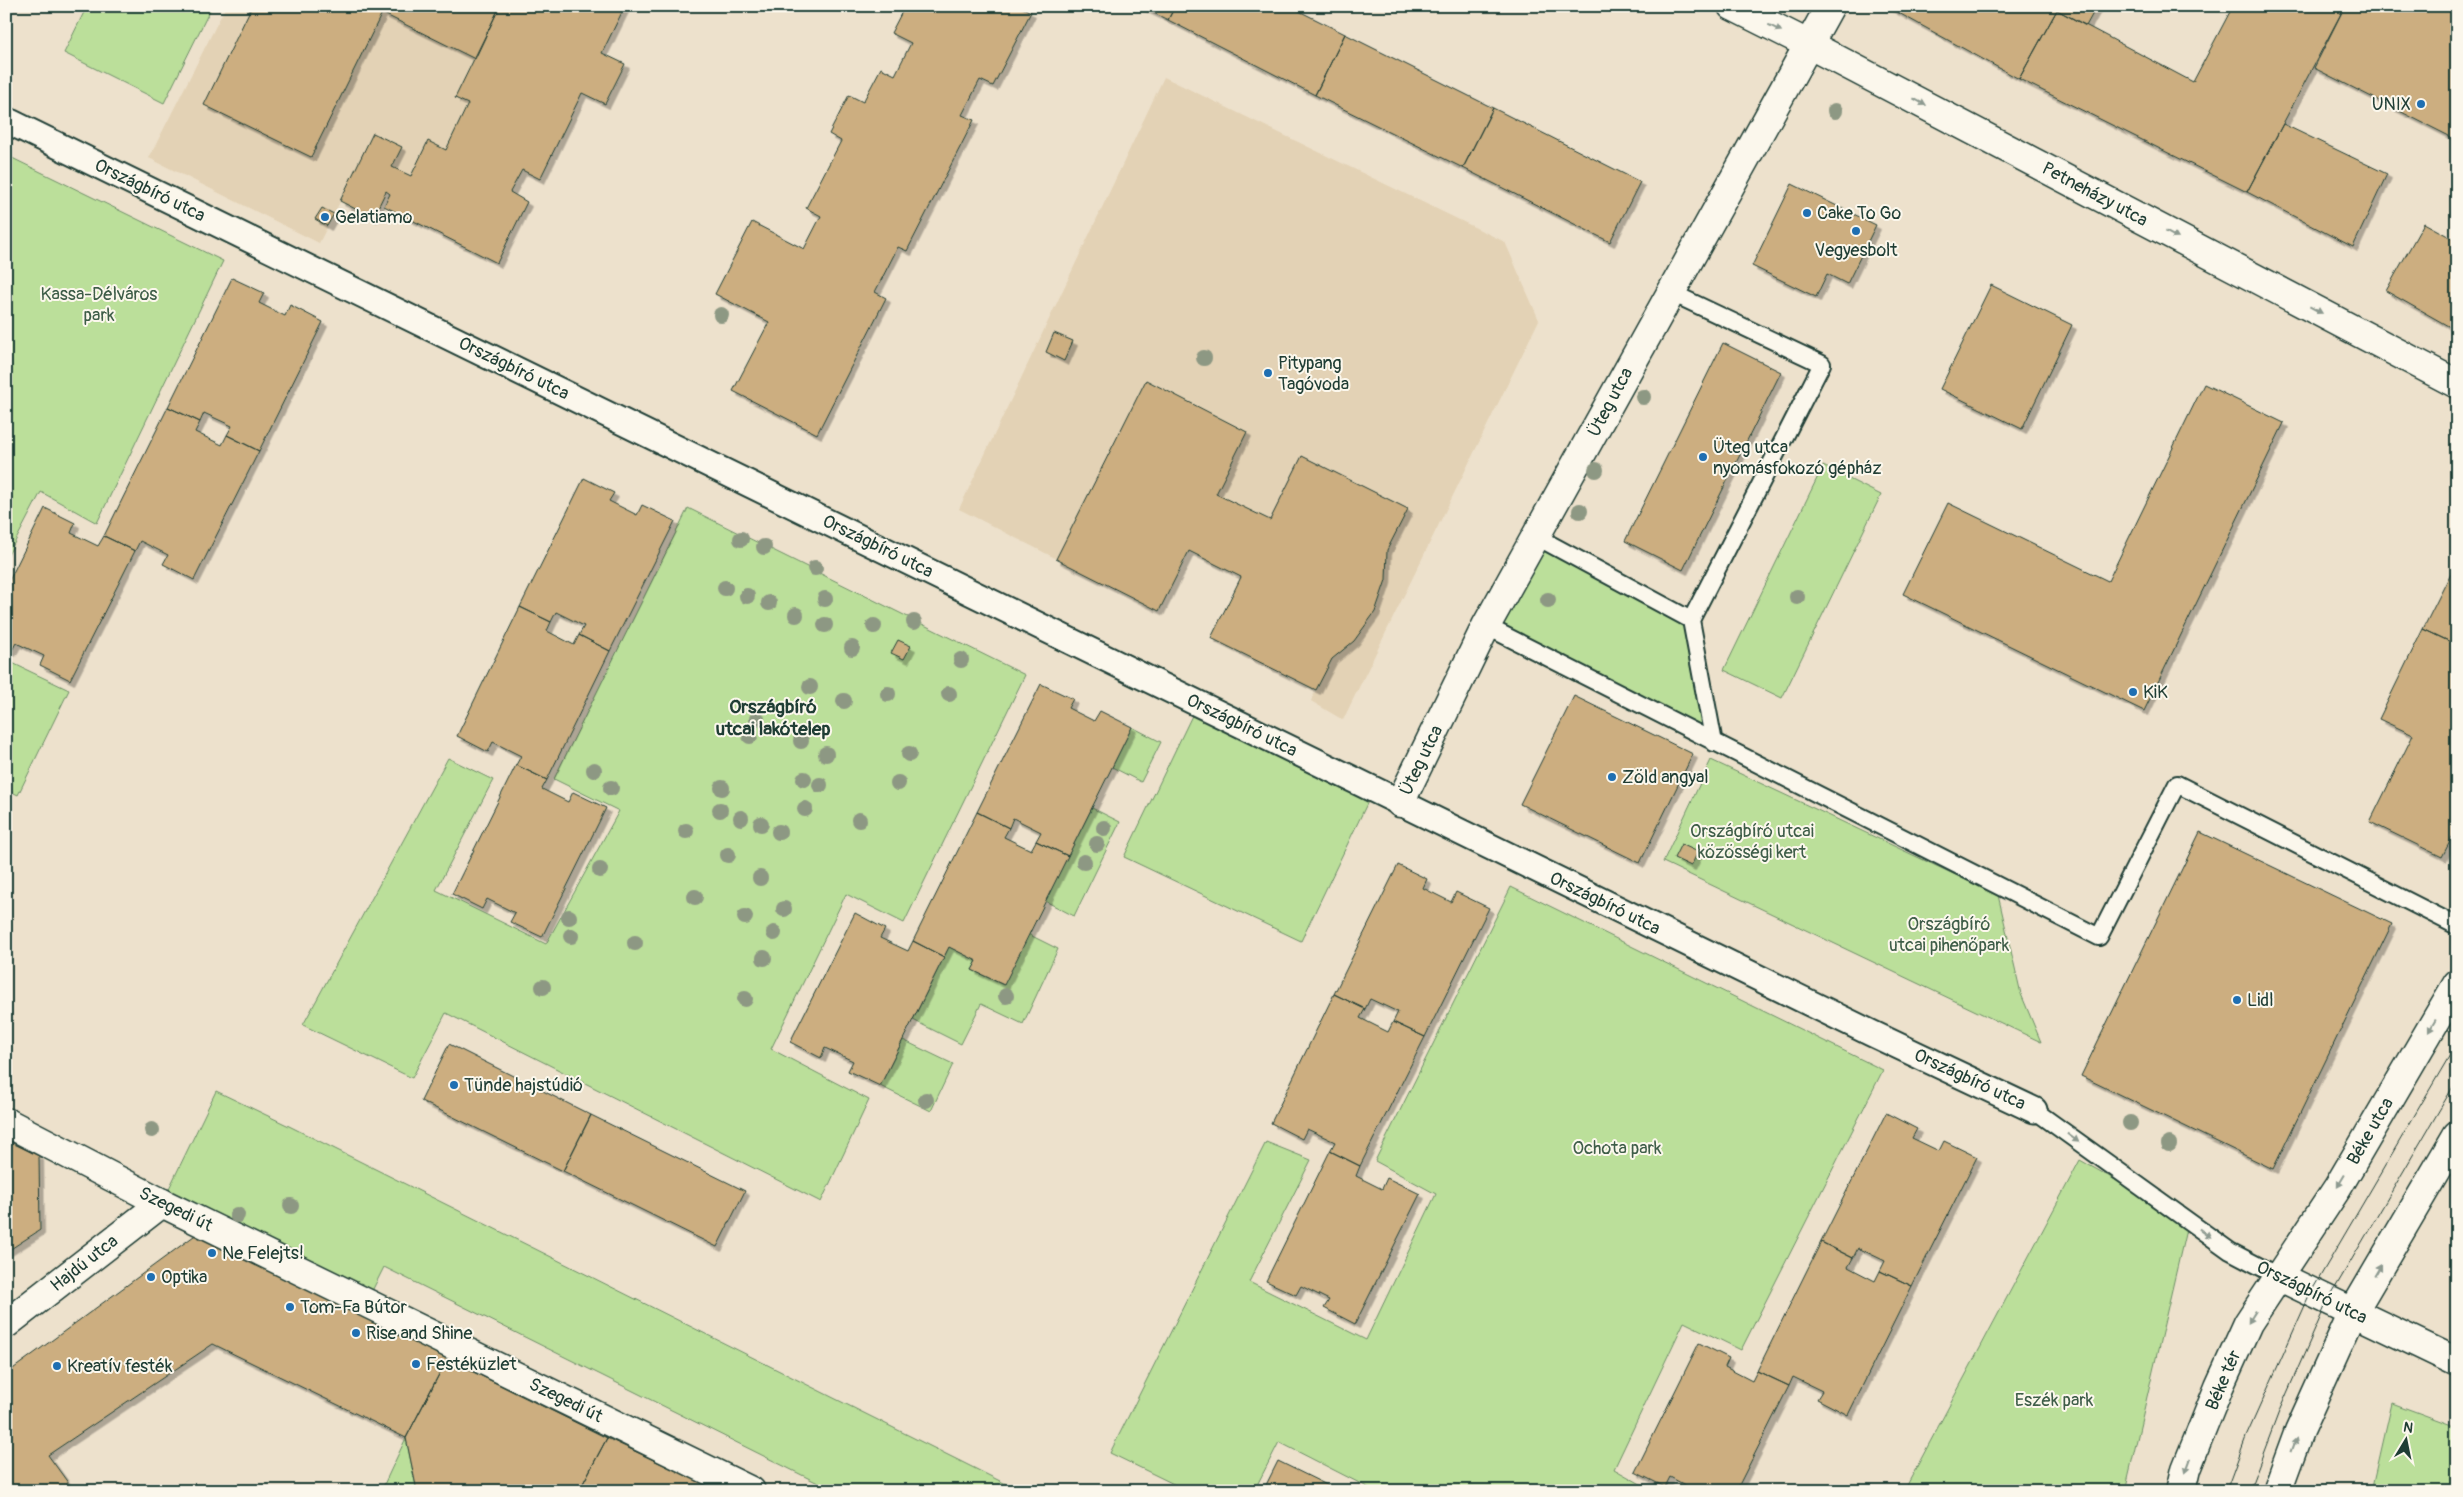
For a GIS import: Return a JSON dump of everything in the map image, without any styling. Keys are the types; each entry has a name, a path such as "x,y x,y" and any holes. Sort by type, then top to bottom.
{"street":[{"name":"Petneházy utca","path":"1732,6 2457,384"},
{"name":"Üteg utca","path":"1400,803 1486,626 1830,6"},
{"name":"Országbíró utca","path":"6,120 1870,1033 2034,1110"},
{"name":"Béke utca","path":"2278,1276 2338,1187 2457,984"},
{"name":"Szegedi út","path":"6,1122 162,1203 751,1491"},
{"path":"2278,1491 2306,1414 2353,1312 2457,1135"},
{"name":"Hajdú utca","path":"6,1324 162,1203"},
{"name":"Országbíró utca","path":"2278,1276 2457,1362"},
{"name":"Béke tér","path":"2181,1491 2186,1469 2219,1387 2248,1324 2278,1276"}],"lane":[{"path":"1670,292 1822,364 1691,620 1714,742"},
{"path":"1537,537 1691,620"},
{"path":"1486,626 2099,937 2177,784 2457,926"},
{"name":"Országbíró utca","path":"2034,1110 2230,1251 2278,1276"}],"shaded area":[{"path":"226,6 625,6 602,53 625,64 605,104 582,93 540,179 521,170 510,192 527,202 497,263 384,206 390,194 387,192 373,218 340,202 319,243 149,158"},
{"name":"Pitypang Tagóvoda","path":"1164,77 1505,242 1539,320 1343,720 1311,701 1316,690 1211,638 1241,577 1189,551 1159,611 959,509"}],"green space":[{"path":"87,6 212,6 164,103 64,53"},
{"name":"Kassa-Délváros park","path":"6,155 223,261 97,523 41,492 6,559"},
{"path":"1823,466 1881,495 1782,698 1724,670"},
{"path":"688,508 1025,675 904,923 846,894 771,1049 869,1100 821,1202 446,1013 412,1078 303,1025 448,758 493,780 436,890 546,944 619,811 554,779"},
{"path":"1537,537 1691,620 1714,743 1486,626"},
{"path":"6,660 69,690 18,795 6,789"},
{"path":"1198,703 1374,789 1301,941 1124,857"},
{"path":"1132,727 1161,742 1141,782 1112,767"},
{"path":"1711,760 1998,895 2021,994 2041,1042 1663,862"},
{"path":"1092,808 1120,822 1074,916 1045,901"},
{"name":"Ochota park","path":"1511,887 1883,1070 1741,1350 1684,1322 1614,1469 1653,1491 1375,1491 1279,1442 1254,1491 1188,1491 1110,1453 1266,1142 1311,1160 1249,1282 1366,1340 1436,1194 1375,1161"},
{"path":"1028,934 1058,949 1023,1024 981,1004 961,1044 913,1020 949,947 977,961 972,970 1003,985"},
{"path":"903,1040 953,1064 931,1111 880,1086"},
{"path":"216,1091 1020,1491 834,1491 384,1267 366,1303 162,1203"},
{"name":"Eszék park","path":"2080,1160 2188,1221 2125,1491 1904,1491"},
{"path":"2392,1403 2457,1427 2457,1491 2372,1491"},
{"path":"406,1438 417,1491 381,1491"}],"building":[{"path":"252,6 500,6 475,59 382,13 311,157 204,105"},
{"path":"500,6 625,6 602,53 625,64 605,104 582,93 540,179 522,170 510,192 527,202 497,263 384,206 390,194 386,191 373,218 340,201 373,133 402,147 392,167 411,176 428,141 446,150 468,104 455,98"},
{"path":"905,6 1019,6 1031,12 993,86 980,80 962,115 974,120 907,251 898,247 875,292 886,298 817,434 733,391 769,322 715,294 752,222 804,249 821,216 806,208 841,141 829,134 849,95 863,102 881,68 895,75 911,43 891,33"},
{"path":"1139,6 1175,6 1168,20"},
{"path":"1175,6 1289,6 1345,34 1315,95 1168,20"},
{"path":"1886,6 2097,6 2086,26 2057,10 2019,79"},
{"path":"2233,6 2345,6 2247,192 2019,79 2057,10 2193,82"},
{"name":"UNIX","path":"2345,6 2457,6 2457,140 2314,68"},
{"path":"1345,34 1493,108 1463,168 1315,95"},
{"path":"1493,108 1640,182 1610,242 1463,168"},
{"path":"2283,124 2387,174 2353,247 2247,192"},
{"path":"1792,184 1876,225 1847,284 1827,274 1816,297 1752,266"},
{"path":"322,208 334,214 327,226 315,219"},
{"path":"2424,223 2457,241 2457,331 2386,291"},
{"path":"232,278 264,293 259,303 285,316 290,305 323,322 259,451 227,435 232,426 204,413 200,422 168,407"},
{"path":"1991,285 2072,325 2022,429 1940,389"},
{"path":"1054,333 1073,341 1064,361 1046,352"},
{"name":"Üteg utca nyomásfokozó gépház","path":"1723,343 1781,372 1683,570 1625,541"},
{"path":"1146,380 1247,432 1216,494 1270,520 1302,456 1408,509 1387,550 1386,580 1375,612 1354,641 1332,659 1316,690 1211,638 1241,577 1189,551 1159,611 1056,559"},
{"path":"2204,384 2284,423 2144,711 1903,594 1948,503 2108,581"},
{"path":"168,407 200,422 195,432 222,445 227,435 259,451 194,580 163,564 168,555 140,541 135,551 104,536"},
{"path":"584,478 614,493 609,501 637,515 642,505 675,521 610,651 579,635 584,626 556,612 551,622 520,607"},
{"path":"45,508 75,523 71,533 98,546 104,536 135,551 70,680 40,665 44,656 16,643 11,652 6,649 6,587"},
{"path":"2457,561 2457,645 2423,629"},
{"path":"520,607 551,622 547,631 574,645 579,635 610,651 547,780 516,765 521,756 493,742 488,752 457,736"},
{"path":"2423,629 2457,645 2457,828 2442,857 2370,822 2413,735 2379,719"},
{"path":"898,640 911,646 904,659 891,653"},
{"path":"1041,684 1073,699 1068,708 1094,721 1100,711 1132,727 1068,856 1036,841 1041,832 1013,818 1009,828 977,812"},
{"path":"1574,696 1693,754 1640,863 1520,804"},
{"path":"516,765 547,780 542,789 568,802 573,792 606,808 542,937 510,922 515,913 487,899 482,909 452,894"},
{"path":"977,812 1009,828 1004,837 1031,850 1036,841 1068,856 1004,985 972,970 977,961 949,947 944,957 913,941"},
{"name":"Lidl","path":"2200,832 2392,924 2273,1169 2081,1076"},
{"path":"1681,844 1698,852 1691,866 1674,858"},
{"path":"1398,865 1427,879 1423,888 1451,902 1456,892 1489,908 1425,1037 1393,1022 1398,1012 1370,999 1365,1009 1334,994"},
{"path":"855,913 885,929 880,938 908,951 913,941 944,957 880,1086 848,1071 853,1061 825,1048 821,1058 790,1042"},
{"path":"1334,994 1365,1009 1360,1018 1388,1032 1393,1022 1425,1037 1360,1166 1330,1151 1335,1142 1307,1129 1302,1139 1271,1123"},
{"path":"449,1044 591,1115 563,1171 421,1101"},
{"path":"1886,1113 1917,1129 1912,1138 1939,1151 1944,1141 1977,1157 1912,1286 1880,1271 1885,1261 1858,1248 1853,1258 1821,1242"},
{"path":"591,1115 745,1191 717,1247 563,1171"},
{"path":"6,1140 39,1156 40,1230 6,1252"},
{"path":"1330,1151 1360,1166 1356,1176 1382,1189 1387,1178 1420,1194 1355,1324 1324,1308 1329,1300 1301,1286 1296,1295 1266,1281"},
{"path":"198,1233 447,1359 406,1438 213,1344 48,1455 74,1491 6,1491 6,1374"},
{"path":"1821,1242 1853,1258 1848,1267 1875,1281 1880,1271 1912,1286 1848,1415 1817,1399 1822,1391 1793,1377 1789,1386 1757,1371"},
{"path":"1699,1343 1729,1358 1725,1367 1752,1381 1757,1371 1789,1386 1736,1491 1696,1491 1670,1477 1665,1487 1635,1472"},
{"path":"447,1359 607,1438 579,1491 417,1491 406,1438"},
{"path":"607,1438 719,1491 579,1491"},
{"path":"1278,1461 1339,1491 1263,1491"}],"tram line":[{"path":"2226,1491 2246,1437 2311,1292 2457,1043"},
{"path":"2249,1491 2280,1409 2328,1300 2457,1080"}],"place":[{"name":"UNIX","path":"2421,104"},
{"name":"Cake To Go","path":"1807,213"},
{"name":"Gelatiamo","path":"325,217"},
{"name":"Vegyesbolt","path":"1856,231"},
{"name":"Pitypang Tagóvoda","path":"1268,373"},
{"name":"Üteg utca nyomásfokozó gépház","path":"1703,457"},
{"name":"KiK","path":"2133,692"},
{"name":"Zöld angyal","path":"1612,777"},
{"name":"Lidl","path":"2237,1000"},
{"name":"Tünde hajstúdió","path":"454,1085"},
{"name":"Ne Felejts!","path":"212,1253"},
{"name":"Optika","path":"151,1277"},
{"name":"Tom-Fa Bútor","path":"290,1307"},
{"name":"Rise and Shine","path":"356,1333"},
{"name":"Festéküzlet","path":"416,1364"},
{"name":"Kreatív festék","path":"57,1366"}],"district":[{"name":"Országbíró utcai lakótelep","path":"773,717"}],"park label":[{"name":"Országbíró utcai közösségi kert","path":"1752,841"},
{"name":"Országbíró utcai pihenőpark","path":"1949,934"}]}
